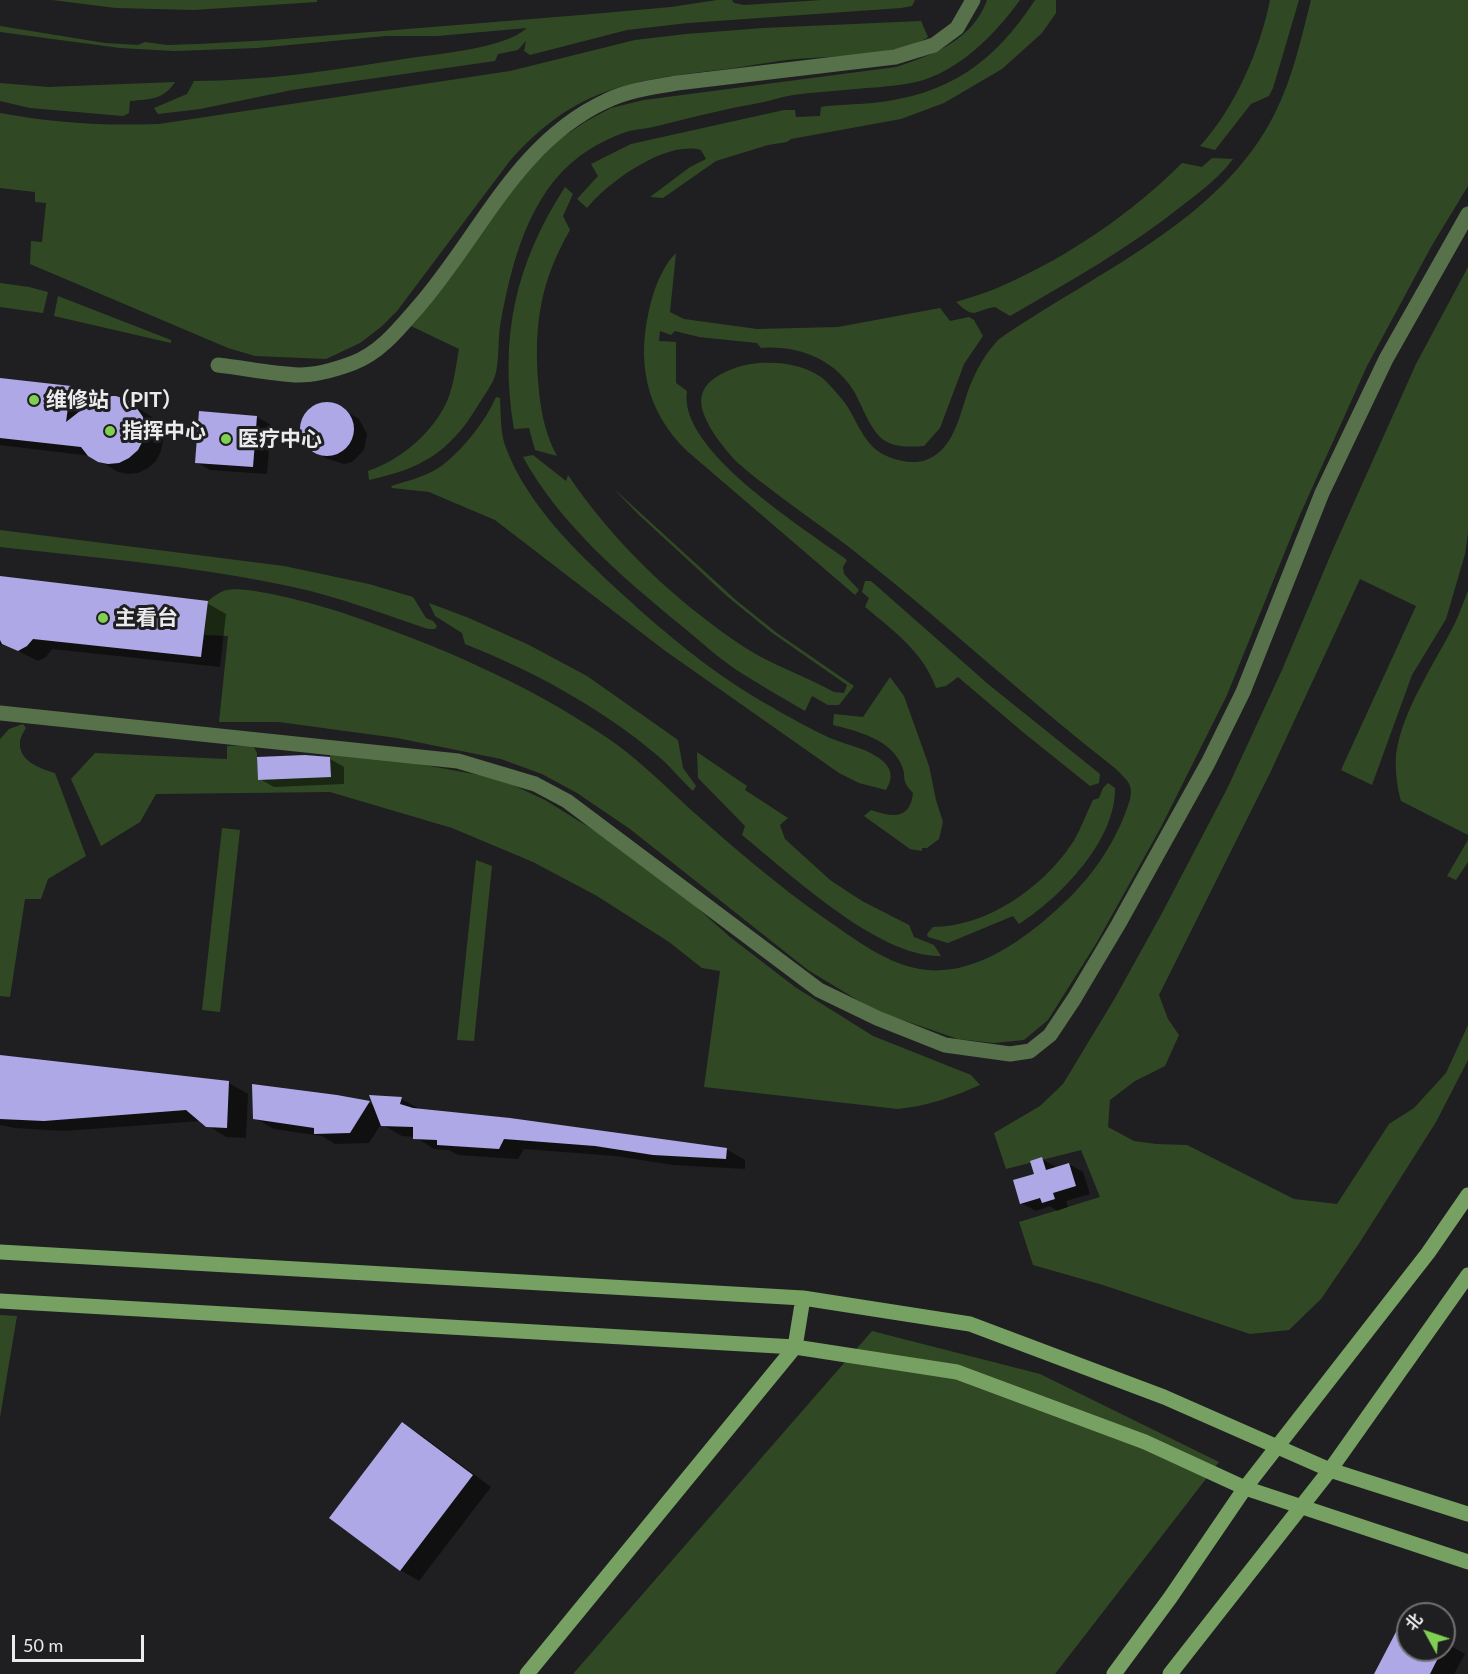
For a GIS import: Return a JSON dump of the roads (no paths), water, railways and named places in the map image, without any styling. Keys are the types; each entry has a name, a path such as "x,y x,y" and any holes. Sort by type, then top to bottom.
{"street":[{"path":"218,364 301,375 354,363 376,351 398,331 425,300 514,177 541,146 568,122 608,100 644,89 677,83 895,57 934,45 957,28 973,0"},
{"path":"0,713 458,761 535,784 567,801 819,990 877,1018 945,1045 1010,1054 1030,1051 1050,1035 1074,999 1208,763 1242,692 1322,493 1386,359 1468,214"},
{"path":"1113,1674 1170,1598 1245,1488 1428,1253 1468,1195"},
{"path":"0,1252 803,1298 970,1324 1164,1397 1330,1470 1468,1514"},
{"path":"1170,1674 1330,1470 1468,1275"},
{"path":"527,1674 795,1347 803,1298"},
{"path":"0,1301 795,1347 957,1372 1145,1442 1245,1488 1468,1562"}],"place":[{"name":"维修站（PIT）","path":"34,400"},
{"name":"指挥中心","path":"110,431"},
{"name":"医疗中心","path":"226,439"},
{"name":"主看台","path":"103,618"}]}
